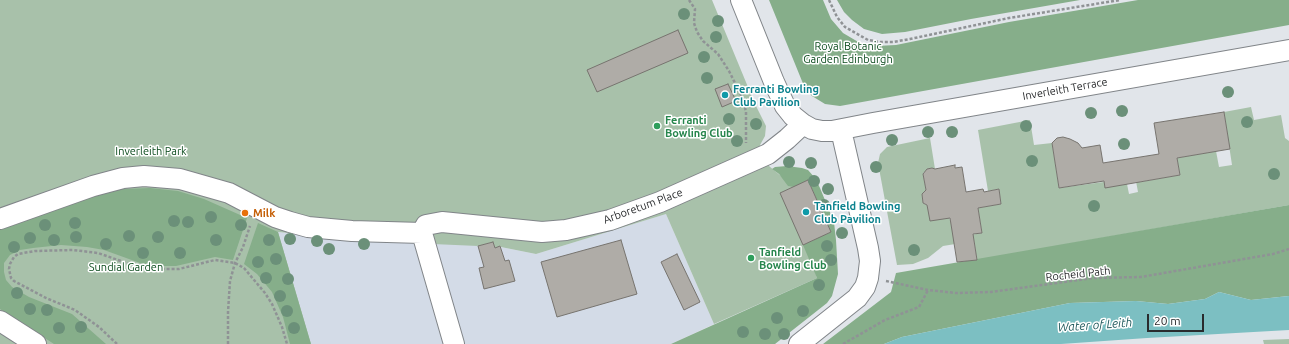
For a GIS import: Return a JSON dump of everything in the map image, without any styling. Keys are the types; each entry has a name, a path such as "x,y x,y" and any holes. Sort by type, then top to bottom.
{"street":[{"path":"741,0 782,98 789,111 803,124 812,129 822,132 841,130 868,248 870,261 868,278 865,287 857,298 799,344"},
{"name":"Inverleith Terrace","path":"841,130 1289,50"},
{"name":"Arboretum Place","path":"422,233 426,225 442,222 542,232 566,230 630,214 695,187 772,152 803,124"},
{"path":"0,219 93,186 123,178 144,176 180,179 229,193 257,208 290,222 308,226 352,231 422,233 454,344"},
{"path":"0,321 36,344"}],"path":[{"path":"689,0 695,10 694,23 697,32 718,54 743,98 746,112 747,164"},
{"path":"829,0 837,17 845,27 868,40 880,42 893,42 1009,18 1120,0"},
{"path":"228,344 230,281 235,263 243,247 257,208"},
{"name":"Rocheid Path","path":"868,278 928,290 956,293 991,292 1093,278 1142,277 1273,254 1289,249"},
{"path":"117,344 98,327 75,310 40,295 14,281 11,278 9,269 14,257 18,254 28,252 67,250 98,253 135,266 154,269 179,269 215,260 235,263 244,268 265,293 272,304 282,327 286,344"},
{"path":"843,344 885,320 919,307 928,290"}],"shaded area":[{"path":"666,214 714,324 671,344 311,344 278,232 410,243 482,244 493,242 501,247 536,254"}],"green space":[{"name":"Inverleith Park","path":"0,0 712,0 755,104 766,126 765,136 760,145 769,166 782,177 808,180 831,232 815,271 817,278 714,324 666,214 536,254 500,246 495,248 493,242 478,246 410,243 278,232 311,344 0,344"},
{"name":"Royal Botanic Garden Edinburgh","path":"769,0 823,0 831,19 843,33 860,43 876,46 896,45 1009,22 1138,0 1289,0 1289,25 840,106 825,104 808,92 804,86"},
{"path":"837,0 1080,0 905,32 882,34 864,29 852,20 844,12"},
{"path":"1251,107 1254,120 1281,115 1285,138 1289,141 1289,205 977,260 974,241 943,246 928,258 913,264 897,265 878,163 880,154 887,147 930,138 935,169 927,169 923,173 926,190 922,194 923,203 949,218 959,237 982,233 978,208 1001,204 999,189 988,191 978,130 1030,120 1034,145 1052,143 1059,188 1126,179 1129,194 1138,192 1133,165 1140,182 1180,175 1177,158 1216,151 1219,167 1232,165 1224,112"},
{"path":"787,166 808,170 815,178 834,222 838,274 832,296 827,303 775,344 671,344 817,278 803,245 831,232 808,180 794,187 788,186 779,174 772,169 775,167"},
{"path":"150,188 178,191 204,199 247,218 233,260 215,257 176,266 153,266 104,250 61,245 20,250 10,255 4,263 4,272 6,280 12,287 29,297 72,314 106,344 54,344 0,309 0,227 101,192 122,189"},
{"path":"1289,205 1289,296 1251,300 1219,292 1205,299 1168,304 1136,301 1070,303 902,337 884,344 823,344 891,292 896,273"},
{"path":"258,223 278,232 311,344 290,344 283,317 272,292 257,274 244,264"},
{"path":"1289,339 1289,344 1264,344 1263,340"}],"water":[{"name":"Water of Leith","path":"1219,292 1251,300 1289,296 1289,330 1061,344 884,344 902,337 1070,303 1136,301 1168,304 1205,299"}],"building":[{"path":"678,30 688,53 597,92 587,70"},
{"name":"Ferranti Bowling Club Pavilion","path":"728,84 736,101 722,107 715,89"},
{"path":"1224,112 1230,149 1177,158 1180,175 1105,188 1104,181 1059,188 1052,143 1057,138 1063,137 1070,139 1078,143 1082,148 1100,145 1103,163 1159,154 1154,123"},
{"path":"955,165 955,168 962,167 966,192 983,189 984,192 999,189 1001,204 978,208 982,233 973,234 977,260 957,262 950,218 930,221 927,205 923,203 922,194 926,190 923,174 927,169"},
{"name":"Tanfield Bowling Club Pavilion","path":"808,180 831,232 803,245 780,193"},
{"path":"621,240 637,294 557,317 541,262"},
{"path":"493,242 495,248 500,246 505,261 509,260 515,281 484,289 479,268 484,267 478,246"},
{"path":"677,254 700,302 684,310 661,262"}],"place":[{"name":"Ferranti Bowling Club Pavilion","path":"725,95"},
{"name":"Ferranti Bowling Club","path":"657,126"},
{"name":"Tanfield Bowling Club Pavilion","path":"806,212"},
{"name":"Milk","path":"245,213"},
{"name":"Tanfield Bowling Club","path":"751,258"}],"park label":[{"name":"Sundial Garden","path":"126,267"}]}
